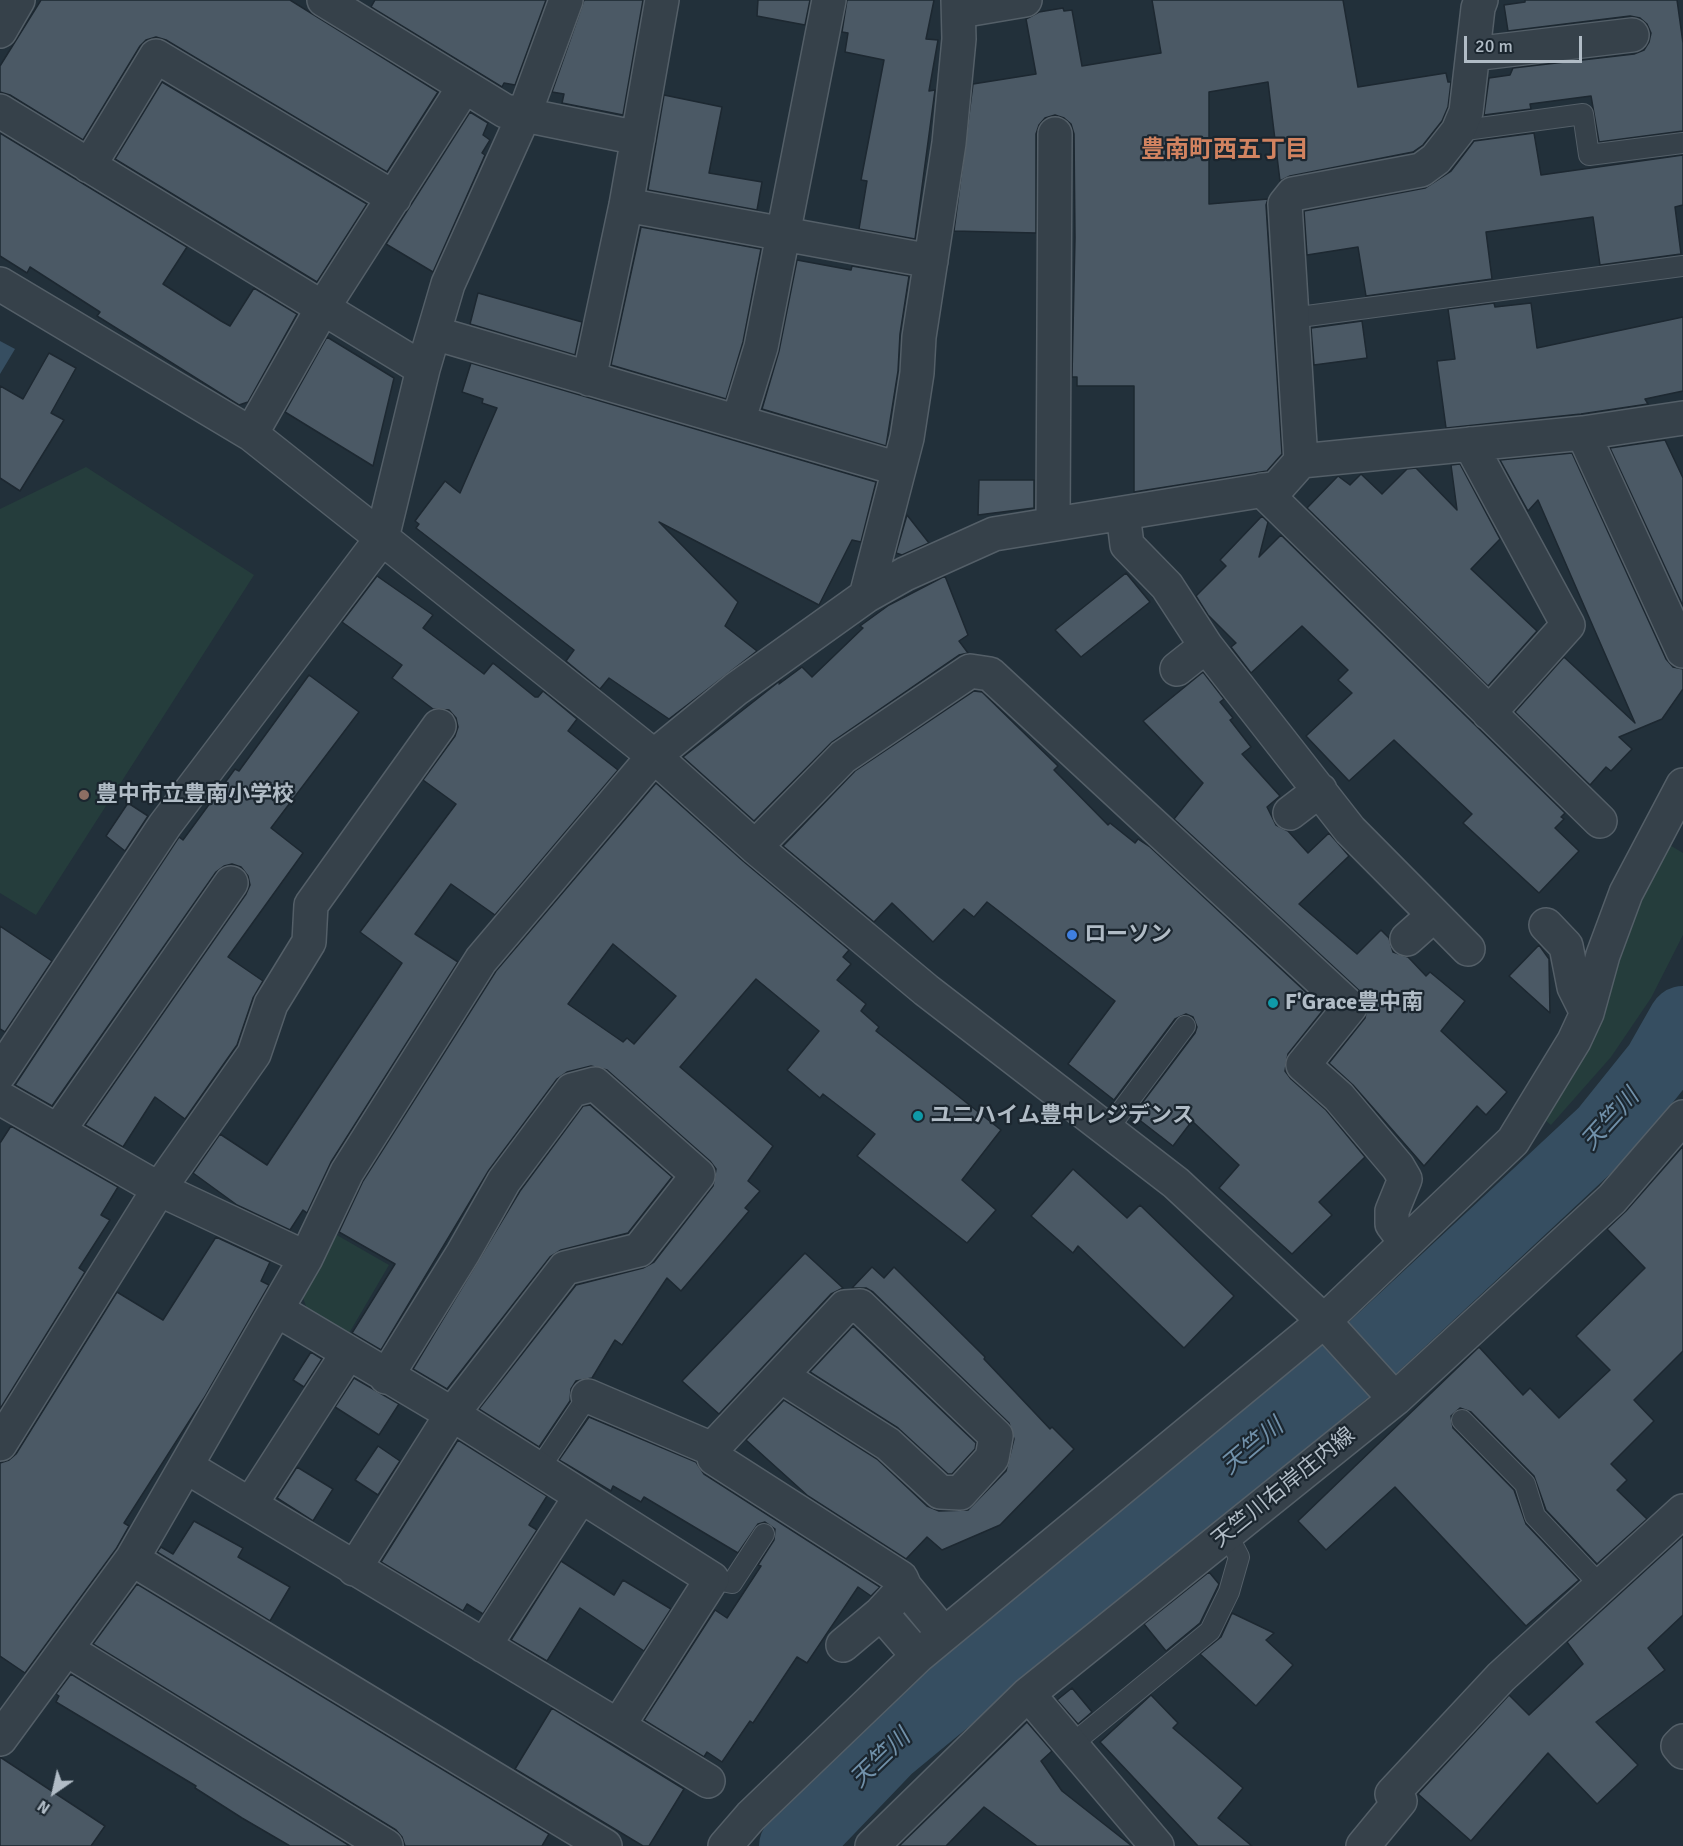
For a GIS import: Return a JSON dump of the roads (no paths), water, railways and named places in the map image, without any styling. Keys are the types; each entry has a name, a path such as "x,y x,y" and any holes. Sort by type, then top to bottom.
{"street":[{"path":"0,31 18,0"},
{"path":"324,0 505,111 638,138"},
{"path":"0,1073 165,825 382,538 423,369 448,284 524,115 566,0"},
{"path":"589,379 626,206 662,0"},
{"path":"738,422 761,347 785,234 829,0"},
{"path":"866,596 907,438 917,373 919,337 949,143 959,5 1025,0"},
{"path":"1301,461 1285,204 1293,194 1421,170 1436,159 1458,130 1466,111 1478,8 1481,0"},
{"path":"1473,54 1632,35"},
{"path":"88,166 156,56 394,198"},
{"path":"251,434 322,309 464,87"},
{"path":"0,111 423,369"},
{"path":"1053,524 1055,134"},
{"path":"626,206 931,261"},
{"path":"0,284 251,434 382,538 654,756 755,847 926,990 1176,1183 1330,1328 1388,1391"},
{"path":"434,333 899,469"},
{"path":"0,1738 132,1559 306,1258 347,1172 481,960 654,756 736,689 866,596 905,574 994,534 1277,488 1301,461 1583,433 1683,418"},
{"path":"1583,433 1683,651"},
{"path":"1470,444 1568,626 1490,713"},
{"path":"1263,490 1600,821"},
{"path":"1123,513 1128,545 1167,586 1206,646 1350,830 1468,949"},
{"path":"1177,669 1206,646"},
{"path":"755,847 843,757 970,671 990,674 1350,1006 1303,1065 1339,1097 1390,1154 1405,1179 1392,1211 1392,1224 1406,1243"},
{"path":"0,1443 159,1189 254,1054 271,1004 309,942 311,906 439,726"},
{"path":"724,1846 751,1816 918,1656 1330,1328 1406,1243 1513,1141 1560,1068 1587,1013 1603,955 1626,893 1683,785"},
{"path":"1290,813 1320,790"},
{"path":"58,1131 231,883"},
{"path":"1407,939 1434,915"},
{"path":"1546,925 1566,946 1574,987 1587,1013"},
{"path":"354,1569 452,1414 565,1268 639,1250 698,1175 595,1084 572,1090 504,1181 463,1253 386,1377"},
{"path":"0,1098 159,1189 306,1258"},
{"name":"天竺川右岸庄内線","path":"872,1846 1028,1694 1227,1534 1388,1391 1612,1199 1683,1117"},
{"path":"712,1449 845,1307 860,1306 996,1436 993,1458 960,1493 940,1492 888,1444 781,1376"},
{"path":"277,1310 386,1377 452,1414 712,1579 618,1726"},
{"path":"250,1505 348,1353"},
{"path":"588,1396 712,1449"},
{"path":"712,1449 714,1458 901,1578 905,1587 944,1634"},
{"path":"187,1467 708,1781"},
{"path":"484,1646 581,1496"},
{"path":"1363,1846 1400,1801 1392,1794 1501,1677 1683,1510"},
{"path":"132,1559 605,1846"},
{"path":"843,1645 881,1613 905,1587"},
{"path":"881,1613 918,1656"},
{"path":"66,1649 386,1846"},
{"path":"1028,1694 1156,1846"},
{"path":"1683,1741 1678,1746 1683,1752"}],"lane":[{"path":"1458,130 1584,114 1589,155 1683,143"},
{"path":"1292,318 1683,266"},
{"path":"1107,1130 1185,1026"},
{"path":"539,1469 588,1396"},
{"path":"1462,1420 1525,1484 1535,1516 1600,1585"},
{"path":"712,1579 732,1583 764,1534"},
{"path":"1071,1745 1210,1631 1229,1592 1239,1557 1227,1534"}],"water":[{"path":"0,341 15,349 0,374"}],"waterway":[{"name":"天竺川","path":"794,1846 888,1748 1367,1353 1605,1131 1658,1065 1683,1021"}],"place":[{"name":"豊中市立豊南小学校","path":"84,795"},
{"name":"ローソン","path":"1072,935"},
{"name":"F'Grace豊中南","path":"1273,1003"},
{"name":"ユニハイム豊中レジデンス","path":"918,1116"}],"district":[{"name":"豊南町西五丁目","path":"1225,151"}]}
